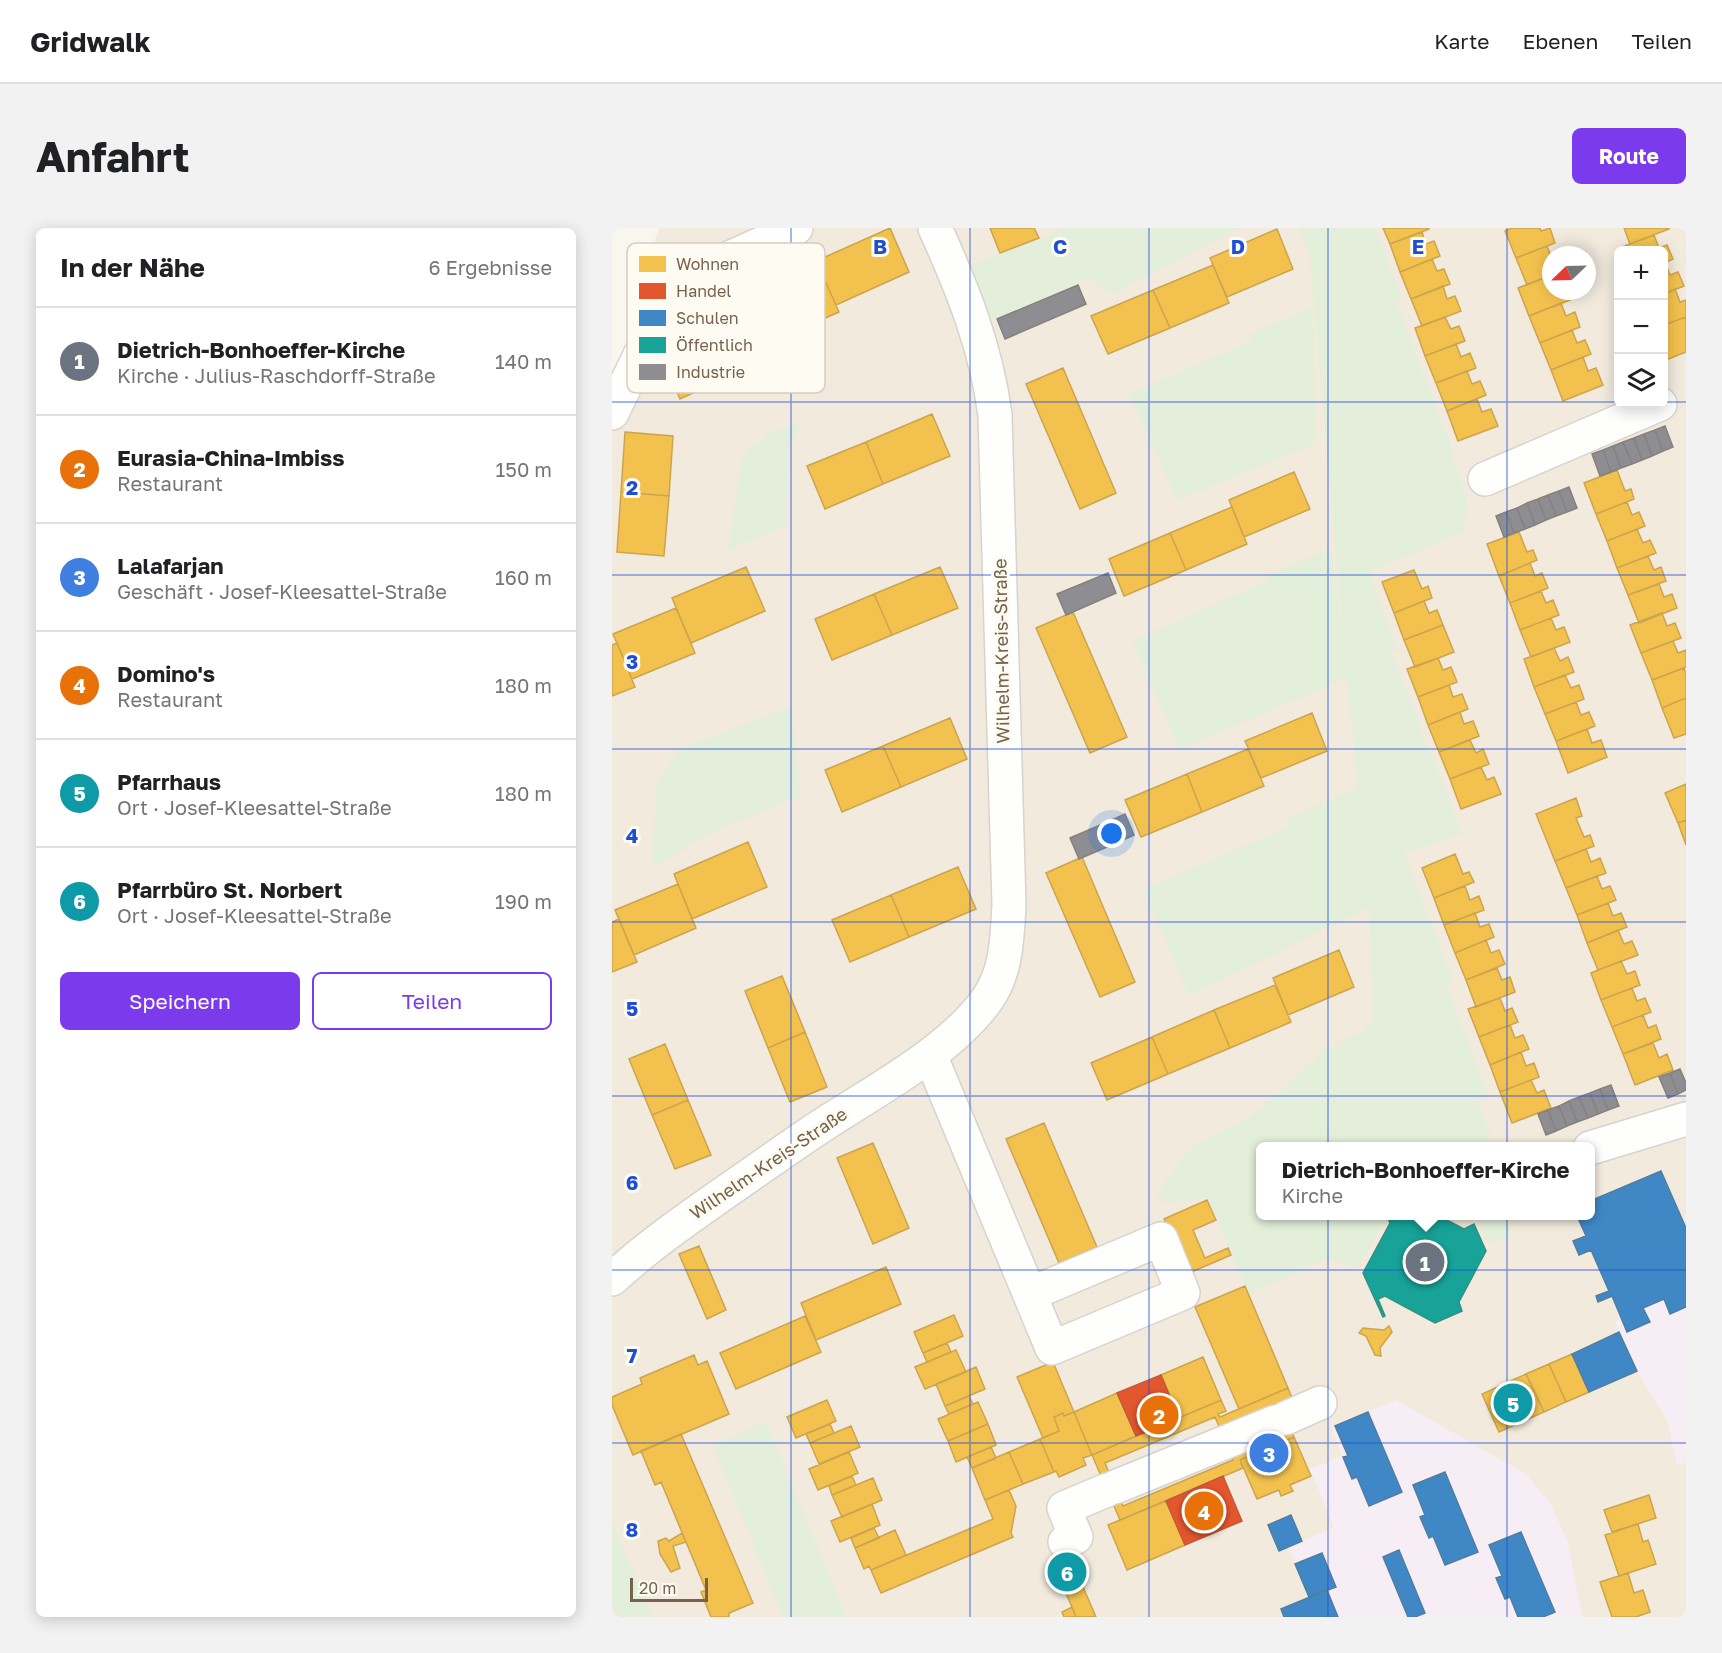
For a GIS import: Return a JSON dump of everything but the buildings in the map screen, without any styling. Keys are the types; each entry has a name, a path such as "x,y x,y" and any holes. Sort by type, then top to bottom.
{"street":[{"path":"763,243 796,228"},
{"name":"Wilhelm-Kreis-Straße","path":"612,1279 637,1256 689,1217 797,1142 930,1055 966,1023 987,1000 1002,968 1007,945 1009,905 995,415 986,364 969,309 935,228"},
{"path":"612,413 627,382"},
{"path":"1668,400 1686,391"},
{"path":"1485,479 1650,408"},
{"path":"930,1055 1030,1294"},
{"path":"1595,1146 1686,1119"},
{"path":"1065,1542 1076,1537 1064,1508 1320,1403"}],"shaded area":[{"path":"659,228 1686,228 1686,1617 612,1617 612,421 627,391 825,393 825,243 654,243"},
{"path":"1661,1171 1686,1230 1686,1463 1677,1464 1667,1420 1637,1371 1619,1332 1615,1321 1620,1319 1578,1220 1595,1220 1595,1199"},
{"path":"1396,1400 1526,1474 1551,1504 1568,1543 1582,1617 1284,1617 1281,1609 1309,1597 1288,1547 1334,1527 1312,1474 1308,1470 1342,1456 1331,1427"}],"green space":[{"path":"1059,228 1239,228 1112,295 1091,278 986,322 965,268 1056,232"},
{"path":"1299,228 1375,228 1402,299 1396,302 1450,444 1467,505 1464,531 1369,572 1397,649 1391,652 1462,833 1404,853 1452,978 1447,987 1489,1097 1478,1102 1491,1137 1479,1142 1256,1142 1256,1220 1383,1220 1384,1223 1358,1268 1326,1258 1249,1294 1209,1199 1165,1203 1157,1194 1189,1148 1252,1116 1326,1049 1363,1031 1374,1019 1369,907 1189,996 1144,889 1289,827 1287,819 1358,787 1347,678 1179,749 1133,641 1269,580 1268,576 1331,548 1345,654 1310,257"},
{"path":"1312,307 1316,443 1177,500 1130,394 1251,341 1249,335"},
{"path":"801,422 792,439 789,454 785,526 728,550 743,454 772,432"},
{"path":"791,707 800,796 708,834 652,869 657,781 679,750"},
{"path":"1477,1220 1506,1220 1512,1237 1489,1244"},
{"path":"766,1421 846,1617 783,1617 713,1446"},
{"path":"612,1522 652,1617 620,1617 612,1607"}],"place":[{"name":"Dietrich-Bonhoeffer-Kirche","path":"1425,1262"},
{"name":"Pfarrhaus","path":"1513,1403"},
{"name":"Eurasia-China-Imbiss","path":"1159,1415"},
{"name":"Lalafarjan","path":"1269,1453"},
{"name":"Domino's","path":"1204,1511"},
{"name":"Pfarrbüro St. Norbert","path":"1067,1572"}]}
